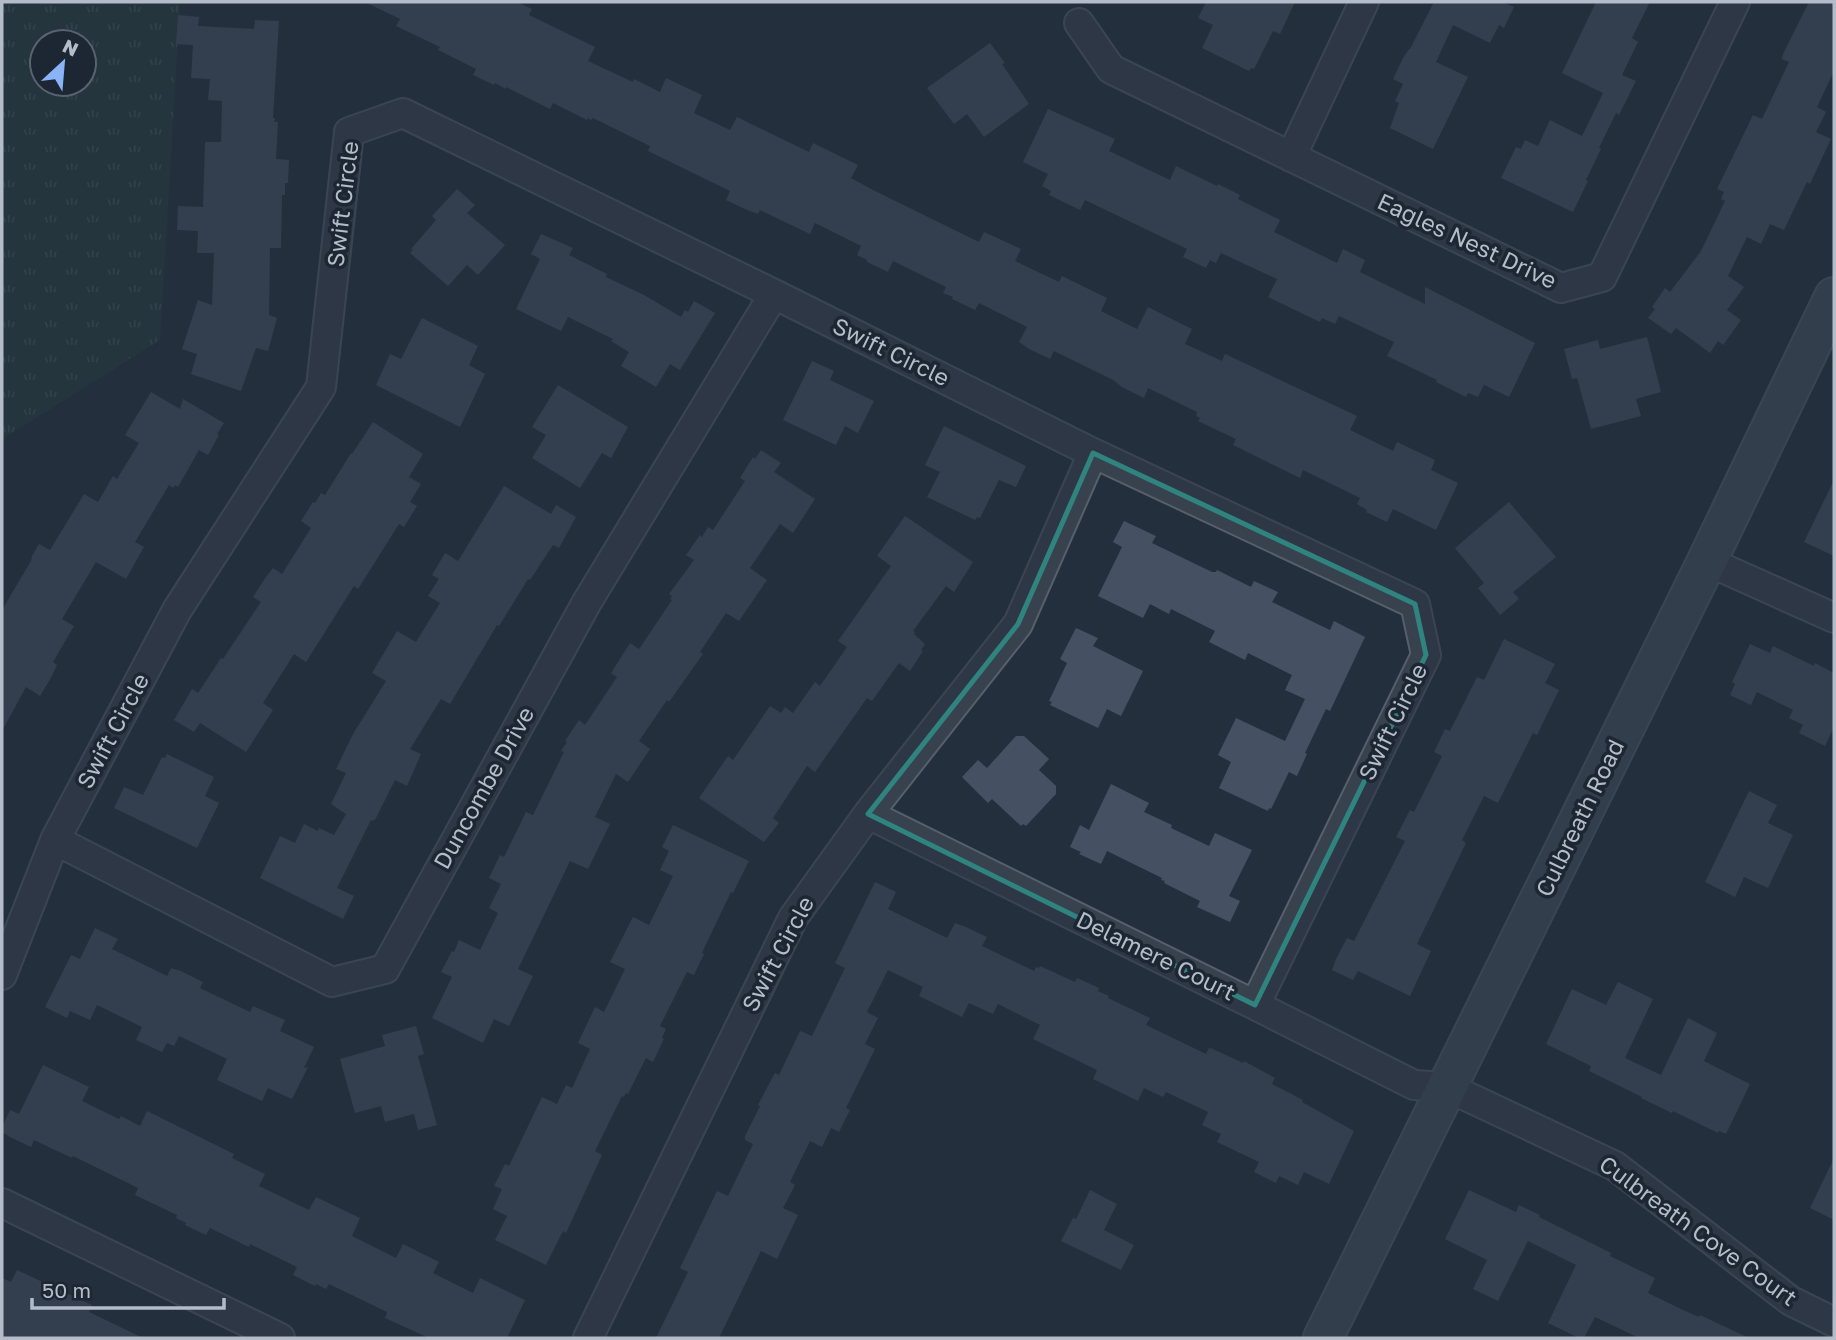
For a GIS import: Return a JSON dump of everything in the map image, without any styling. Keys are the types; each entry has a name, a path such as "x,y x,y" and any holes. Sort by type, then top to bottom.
{"street":[{"path":"1291,157 1364,2"},
{"name":"Eagles Nest Drive","path":"1079,23 1111,69 1561,288 1602,277 1735,2"},
{"name":"Swift Circle","path":"2,975 55,840 177,610 321,387 349,132 403,113 1093,453 1415,604 1426,655 1255,1004"},
{"name":"Duncombe Drive","path":"55,840 332,982 385,969 586,602 774,294"},
{"name":"Culbreath Road","path":"1323,1338 1834,298"},
{"name":"Swift Circle","path":"588,1338 793,918 868,814 1018,624 1093,453"},
{"path":"1707,561 1834,618"},
{"name":"Delamere Court","path":"868,814 1414,1085 1447,1087"},
{"name":"Culbreath Cove Court","path":"1447,1087 1615,1166 1791,1301 1834,1322"},
{"path":"2,1203 281,1338"}],"highlighted area":[{"path":"1093,453 1415,604 1426,655 1255,1005 868,814 1018,624"}],"green space":[{"path":"2,2 180,2 160,340 4,438 2,445"}],"building":[{"path":"365,2 517,2 532,9 529,15 595,47 588,61 660,92 666,78 702,95 694,113 730,130 737,117 809,152 813,143 858,165 851,178 871,189 979,242 984,232 1021,249 1015,261 1059,282 1062,276 1107,298 1101,311 1137,329 1148,307 1192,329 1185,344 1222,361 1225,354 1357,416 1350,430 1393,451 1397,442 1435,460 1431,470 1458,483 1436,530 1393,509 1387,522 1366,512 1367,510 1357,504 1360,498 1303,470 1300,478 1233,445 1236,439 1198,421 1200,418 1196,416 1197,412 1148,388 1144,398 1054,351 1050,359 1029,349 1019,342 1027,327 979,303 975,310 952,299 953,297 943,293 946,287 893,261 888,272 867,262 857,255 861,246 815,223 810,234 760,210 758,214 747,210 726,200 730,191 648,151 650,146 593,118 587,120 553,103 550,109 506,87 495,83 494,85 473,75 476,69 438,50 440,47 396,26 400,19"},
{"path":"1206,2 1295,2 1280,34 1273,31 1254,69 1249,71 1202,48 1213,25 1198,18"},
{"path":"1434,2 1502,2 1514,7 1504,28 1499,25 1490,43 1453,25 1436,62 1468,77 1433,149 1390,128 1399,103 1395,101 1403,84 1393,79"},
{"path":"1596,2 1650,2 1632,38 1638,42 1622,75 1636,81 1599,148 1601,149 1586,180 1588,181 1573,212 1501,178 1516,147 1521,149 1525,140 1538,146 1550,120 1582,136 1603,93 1562,73"},
{"path":"1809,2 1834,2 1834,71 1817,107 1826,112 1816,132 1831,139 1784,230 1770,224 1761,244 1747,237 1728,276 1744,287 1727,310 1741,320 1723,345 1718,341 1710,353 1676,328 1671,334 1648,318 1665,288 1670,292 1701,251 1725,201 1721,199 1724,192 1717,189 1753,115 1762,119 1789,62 1782,59 1783,54"},
{"path":"178,15 199,17 198,26 254,29 255,20 279,21 273,118 274,122 278,122 276,159 289,160 288,183 285,183 285,195 282,195 281,248 270,248 269,315 277,318 268,351 256,348 241,391 191,374 197,354 182,349 198,300 212,305 214,253 197,253 198,231 177,230 178,206 203,207 205,142 221,142 222,101 208,100 210,79 191,78 193,45 176,44"},
{"path":"990,43 1029,104 984,137 967,114 954,124 927,88"},
{"path":"1048,109 1115,139 1109,151 1170,180 1176,166 1240,195 1238,199 1280,220 1274,232 1337,263 1343,249 1365,260 1360,272 1425,304 1425,287 1535,343 1509,397 1484,385 1478,397 1468,393 1466,397 1387,356 1394,342 1339,316 1335,324 1322,318 1320,322 1268,297 1277,279 1221,253 1216,263 1210,260 1206,268 1183,257 1187,249 1085,200 1080,210 1049,195 1051,191 1042,186 1048,174 1023,162"},
{"path":"457,189 475,205 467,213 505,245 478,275 467,265 448,286 410,253 436,220 432,216"},
{"path":"541,234 573,248 569,255 681,317 685,310 688,312 694,301 715,313 680,370 670,364 656,387 621,366 629,352 611,341 613,339 568,317 561,331 516,309 540,259 531,254"},
{"path":"422,318 478,346 469,365 485,374 460,427 376,385 390,354 401,359"},
{"path":"1647,337 1661,392 1636,399 1641,416 1591,429 1577,378 1572,379 1564,349 1598,340 1600,349"},
{"path":"812,361 834,371 830,380 874,401 858,433 845,426 836,445 783,420"},
{"path":"558,385 628,427 611,458 602,453 580,488 532,458 546,435 532,427"},
{"path":"151,392 180,409 183,399 224,423 217,434 219,435 208,455 199,450 178,487 169,485 135,542 144,547 126,579 96,562 62,619 74,626 53,662 57,665 52,676 40,696 26,687 2,731 2,610 39,544 50,550 84,494 98,502 113,476 117,479 139,443 125,435"},
{"path":"373,422 423,454 409,477 421,484 410,502 417,506 404,527 399,524 358,589 354,586 306,662 294,654 263,703 273,710 246,752 200,723 194,732 174,720 192,689 198,693 261,602 253,597 266,577 273,568 282,574 311,528 301,521 321,493 325,495"},
{"path":"944,426 1026,466 1016,487 999,480 980,518 975,520 927,497 940,472 925,465"},
{"path":"761,450 781,463 774,472 815,499 793,533 780,524 750,568 767,580 739,621 726,613 700,652 703,654 639,741 650,749 628,782 616,774 595,817 610,824 588,869 570,861 518,969 533,976 509,1026 494,1019 483,1043 432,1018 452,977 441,972 452,951 454,952 459,940 480,950 498,913 489,908 501,884 489,878 500,855 504,857 526,812 533,815 564,752 561,751 567,742 565,741 579,720 585,725 617,677 611,673 630,643 639,649 672,600 669,594 694,560 686,555 708,527 713,530 745,481 740,478 753,457 755,459"},
{"path":"1834,480 1834,556 1804,542"},
{"path":"504,486 551,514 556,505 576,517 559,548 553,545 499,626 497,625 450,704 441,699 410,749 421,754 407,786 395,780 376,818 371,820 337,888 354,896 343,919 260,878 280,836 295,843 304,824 334,835 346,814 331,804 346,773 336,769 353,734 386,681 372,673 397,631 416,642 440,603 428,596 439,579 432,575 445,553 458,561"},
{"path":"1509,502 1556,557 1513,592 1519,599 1500,615 1478,588 1484,583 1455,548"},
{"path":"905,516 973,562 954,592 946,586 913,631 925,644 910,671 899,663 872,701 867,698 815,772 807,766 773,818 779,823 764,842 699,798 728,756 733,760 770,706 781,713 785,707 793,713 815,682 820,686 847,647 838,641 891,566 877,556"},
{"path":"1124,521 1156,536 1152,543 1212,572 1217,570 1251,587 1254,581 1278,592 1272,602 1330,630 1334,621 1365,637 1330,711 1326,709 1297,776 1289,772 1268,811 1219,788 1231,762 1218,755 1236,718 1285,741 1305,699 1285,690 1292,675 1248,653 1245,660 1209,642 1215,631 1171,609 1169,614 1150,604 1143,618 1098,596 1122,547 1113,542"},
{"path":"1076,628 1098,638 1093,646 1143,671 1121,716 1107,709 1098,728 1050,705 1052,702 1049,701 1067,663 1060,659"},
{"path":"1504,639 1555,664 1545,683 1559,690 1537,735 1533,733 1498,803 1484,796 1462,840 1466,843 1417,944 1431,951 1410,996 1358,971 1353,980 1332,970 1347,938 1354,941 1405,841 1396,837 1410,810 1414,812 1442,756 1434,752 1445,729 1450,731 1477,677 1484,680"},
{"path":"1750,644 1770,653 1773,646 1834,673 1834,727 1825,746 1799,733 1803,725 1789,718 1793,710 1757,692 1751,705 1730,695 1735,684 1732,682"},
{"path":"1016,736 1024,736 1049,759 1039,770 1056,786 1056,794 1026,826 1021,826 992,799 988,803 962,777 978,760 987,768"},
{"path":"167,754 214,777 205,796 219,803 197,848 114,808 124,787 143,795 162,757 165,758"},
{"path":"1111,784 1149,803 1144,812 1209,846 1215,833 1252,850 1229,896 1240,901 1230,922 1197,907 1200,901 1164,883 1162,878 1107,851 1101,864 1070,847 1080,825 1089,830"},
{"path":"1749,791 1777,805 1768,823 1793,835 1768,888 1744,877 1735,897 1705,882"},
{"path":"673,825 749,861 733,893 731,892 694,975 687,972 660,1026 666,1029 653,1062 646,1058 628,1094 622,1096 595,1151 602,1155 566,1233 563,1231 546,1265 495,1240 507,1216 493,1209 502,1189 494,1186 505,1164 509,1166 542,1097 557,1104 566,1085 572,1088 590,1049 578,1043 595,1007 604,1012 625,969 610,962 633,917 649,925 673,876 660,870 669,851 662,847"},
{"path":"875,882 896,892 888,909 947,938 955,923 966,927 987,937 982,946 1034,971 1040,966 1075,982 1077,978 1099,988 1098,991 1109,996 1108,998 1150,1018 1146,1025 1206,1054 1209,1048 1213,1049 1243,1063 1244,1061 1275,1078 1272,1084 1354,1131 1329,1184 1304,1172 1298,1185 1279,1176 1276,1183 1254,1172 1259,1162 1217,1142 1221,1134 1202,1125 1208,1112 1166,1092 1163,1097 1144,1088 1138,1101 1093,1079 1097,1070 1033,1039 1040,1025 998,1004 993,1014 969,1003 962,1017 919,996 923,987 888,970 867,1012 878,1018 865,1044 875,1049 846,1108 850,1110 839,1132 831,1128 822,1147 810,1141 790,1182 795,1185 783,1208 798,1215 777,1259 761,1251 719,1338 656,1338 688,1272 680,1268 717,1191 728,1196 753,1144 745,1140 745,1136 760,1106 758,1105 775,1073 779,1075 800,1031 812,1036 845,968 835,963"},
{"path":"95,928 118,939 112,949 167,976 171,968 181,971 203,982 200,988 250,1012 253,1006 285,1020 280,1031 314,1047 304,1068 308,1067 292,1099 268,1088 262,1101 217,1080 227,1059 179,1036 174,1046 167,1043 162,1052 136,1040 142,1027 97,1005 90,1020 70,1011 67,1018 45,1007 71,955 80,959"},
{"path":"1618,982 1653,999 1625,1058 1661,1075 1688,1018 1717,1033 1704,1061 1750,1084 1726,1134 1719,1131 1718,1133 1641,1098 1589,1071 1591,1066 1546,1044 1572,989 1606,1005"},
{"path":"416,1026 424,1054 418,1056 437,1125 418,1130 414,1114 385,1122 381,1106 355,1113 340,1059 385,1046 382,1035"},
{"path":"43,1065 89,1087 82,1101 119,1119 121,1116 140,1126 147,1111 234,1154 232,1158 265,1174 259,1186 309,1210 316,1197 360,1218 352,1236 396,1258 403,1244 439,1262 433,1273 473,1293 480,1278 525,1300 507,1338 429,1338 385,1318 387,1312 329,1284 326,1289 293,1275 297,1267 250,1244 249,1247 210,1228 206,1235 185,1225 186,1223 176,1218 177,1215 135,1195 138,1188 73,1156 72,1158 34,1140 31,1147 10,1137 2,1132 2,1127 10,1110 19,1114"},
{"path":"1834,1158 1834,1220 1810,1208"},
{"path":"1090,1190 1117,1204 1104,1230 1134,1245 1121,1270 1061,1241 1073,1218 1076,1219"},
{"path":"1469,1190 1516,1212 1519,1205 1540,1215 1539,1217 1611,1253 1610,1256 1655,1278 1648,1293 1749,1338 1639,1338 1595,1317 1584,1338 1579,1338 1548,1323 1576,1265 1528,1241 1498,1301 1473,1289 1487,1260 1445,1239"},
{"path":"17,1270 92,1305 89,1312 143,1338 2,1338 2,1278 11,1282"}]}
